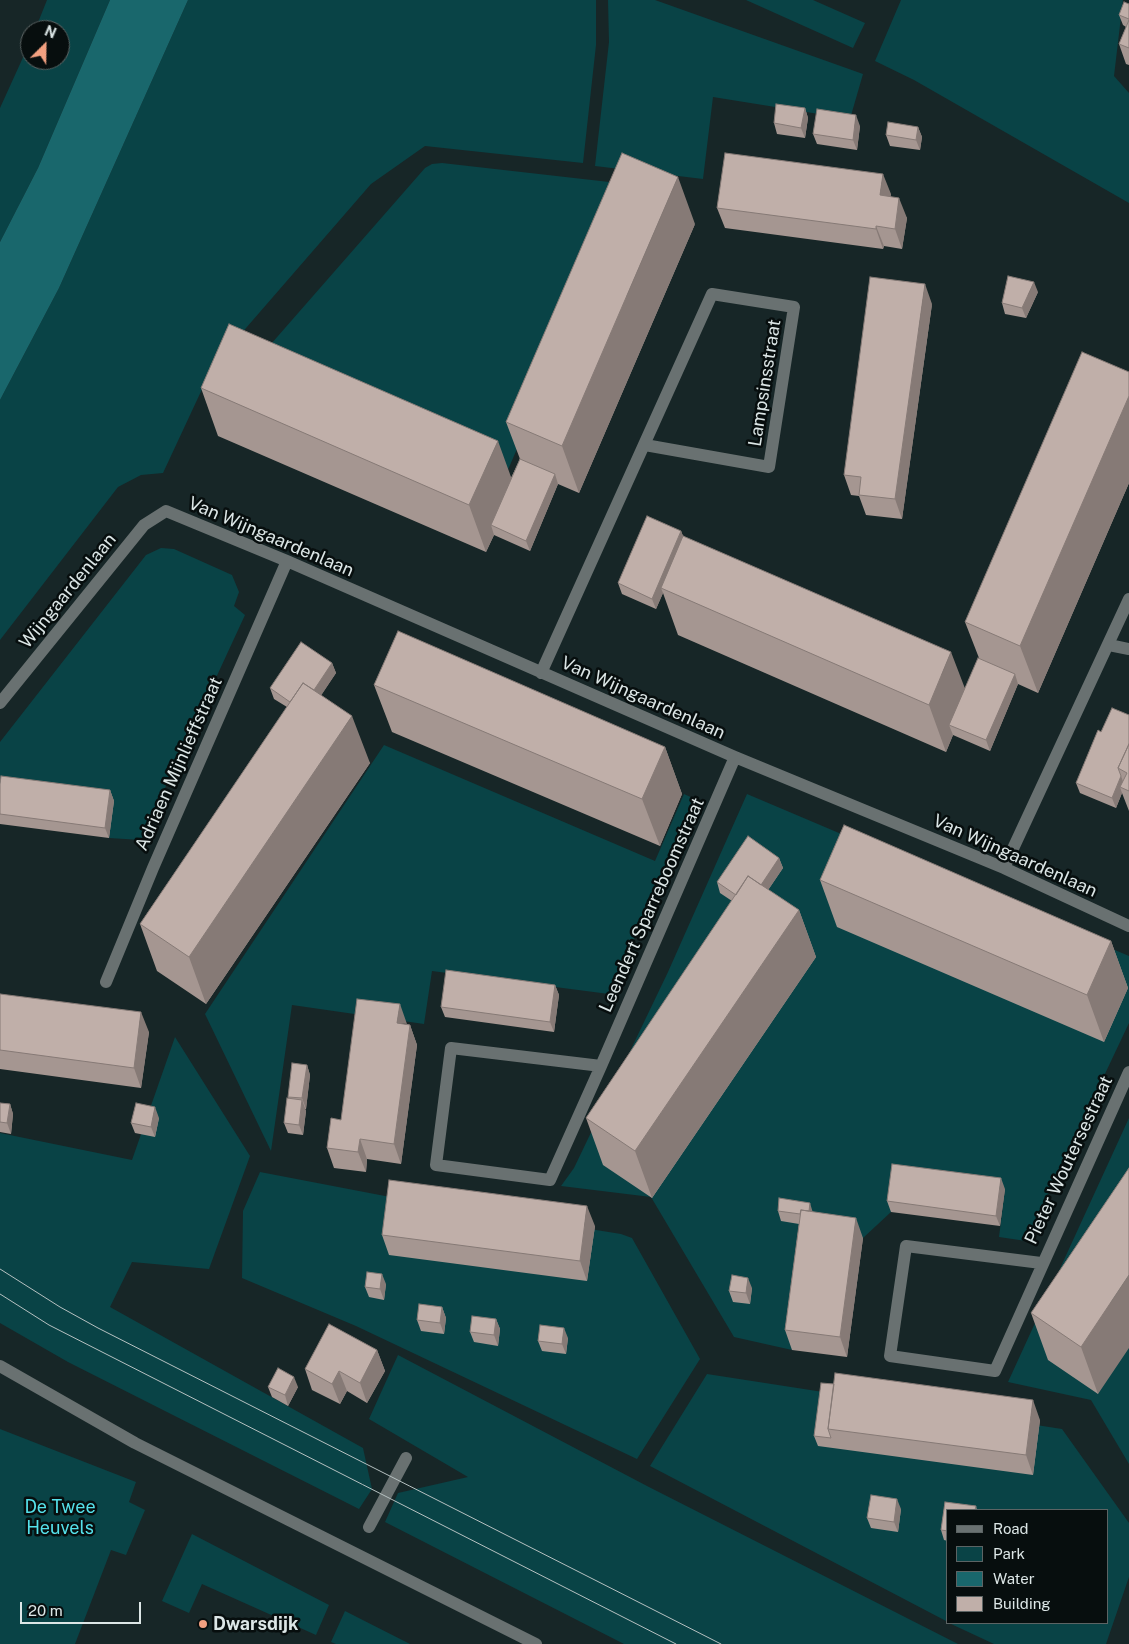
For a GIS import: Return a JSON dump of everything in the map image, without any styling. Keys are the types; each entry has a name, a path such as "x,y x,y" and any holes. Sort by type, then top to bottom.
{"street":[{"name":"Lampsinsstraat","path":"541,673 712,294 794,307 769,467 645,444"},
{"name":"Van Wijngaardenlaan","path":"144,525 166,511 287,561 735,757 1004,868 1129,926"},
{"name":"Wijngaardenlaan","path":"0,704 144,525"},
{"name":"Adriaen Mijnlieffstraat","path":"106,982 153,868 287,561"},
{"path":"1004,868 1129,599"},
{"path":"1109,645 1129,649"},
{"name":"Leendert Sparreboomstraat","path":"601,1066 451,1048 436,1165 550,1180 601,1066 735,757"},
{"name":"Pieter Woutersestraat","path":"1041,1263 906,1246 890,1356 995,1371 1041,1263 1129,1072"},
{"path":"0,1366 135,1443 536,1644"},
{"path":"369,1527 406,1458"}],"green space":[{"path":"47,0 110,0 38,168 0,242 0,108 20,64 20,70 70,70 70,20 39,20"},
{"path":"188,0 596,0 596,45 583,163 425,146 371,184 220,358 204,385 163,473 141,475 118,487 0,640 0,400 59,288"},
{"path":"608,0 655,0 863,74 850,119 713,97 703,179 595,166 609,42"},
{"path":"746,0 813,0 865,23 853,48"},
{"path":"901,0 1123,0 1114,76 1129,93 1129,203 914,80 875,61"},
{"path":"442,163 627,184 622,205 501,486 243,376 425,168 432,164"},
{"path":"161,548 174,549 232,575 239,592 234,606 245,615 141,840 109,838 113,801 0,822 0,742 146,555"},
{"path":"384,745 655,861 684,794 697,800 609,994 432,971 424,1024 292,1005 271,1151 205,1014"},
{"path":"747,794 1129,956 1129,1023 1026,1241 999,1237 1005,1189 896,1175 891,1212 863,1238 808,1231 792,1350 734,1337 651,1197 561,1186 574,1168 668,972"},
{"path":"175,1037 250,1156 209,1269 132,1262 110,1307 363,1448 372,1489 359,1509 68,1362 0,1323 0,1133 132,1160"},
{"path":"1129,1118 1129,1464 1091,1400 1008,1382"},
{"path":"260,1172 385,1196 621,1234 632,1238 700,1359 637,1459 356,1326 242,1278 243,1211"},
{"path":"398,1355 647,1486 958,1644 624,1644 385,1522 398,1493 468,1477 369,1419"},
{"path":"707,1374 1062,1429 1129,1523 1129,1577 1106,1644 994,1644 951,1624 1109,1624 1109,1509 946,1509 946,1621 650,1466"},
{"name":"De Twee Heuvels","path":"0,1429 136,1482 129,1502 145,1510 126,1555 111,1550 75,1644 0,1644"},
{"path":"192,1534 329,1605 316,1635 202,1584 189,1613 162,1601"},
{"path":"345,1611 410,1644 336,1644 331,1642"}],"water":[{"path":"110,0 188,0 59,288 0,400 0,242 38,168"}],"building":[{"path":"1124,2 1129,4 1129,19 1119,15"},
{"path":"1129,20 1129,48 1119,44"},
{"path":"776,104 805,108 801,128 774,123"},
{"path":"817,109 856,115 853,140 813,134"},
{"path":"888,122 918,127 916,140 886,135"},
{"path":"622,153 678,177 562,446 506,422"},
{"path":"725,153 883,174 880,195 899,198 895,229 876,226 876,229 717,208"},
{"path":"1008,276 1034,282 1022,308 1002,303"},
{"path":"870,277 925,284 895,499 859,495 861,477 844,475"},
{"path":"229,324 498,441 469,505 201,388"},
{"path":"1082,352 1129,372 1129,396 1020,646 965,622"},
{"path":"520,459 555,474 526,541 491,525"},
{"path":"647,516 681,531 652,599 618,583"},
{"path":"683,536 951,652 929,705 661,588"},
{"path":"398,631 665,747 642,799 374,685"},
{"path":"301,642 332,663 314,690 303,683 290,702 270,688"},
{"path":"978,658 1015,674 986,740 949,725"},
{"path":"303,683 352,716 189,957 140,924"},
{"path":"1112,708 1129,715 1129,744 1118,768 1121,776 1112,798 1076,783 1098,730 1101,732"},
{"path":"1129,744 1129,791 1120,787 1127,773 1118,768"},
{"path":"1,776 110,790 105,828 0,814"},
{"path":"844,825 1111,941 1087,995 820,880"},
{"path":"748,836 779,858 761,885 748,876 736,895 717,882"},
{"path":"748,876 799,910 635,1151 586,1118"},
{"path":"446,970 555,985 550,1022 441,1007"},
{"path":"0,994 141,1012 134,1068 0,1050"},
{"path":"357,999 400,1004 397,1023 410,1025 394,1144 360,1139 358,1152 327,1148 331,1118 341,1120"},
{"path":"292,1063 307,1065 302,1098 288,1097"},
{"path":"287,1098 302,1100 299,1125 284,1123"},
{"path":"0,1103 10,1104 7,1123 0,1122"},
{"path":"136,1103 155,1107 151,1127 131,1123"},
{"path":"892,1164 1001,1178 996,1216 887,1201"},
{"path":"1129,1168 1129,1275 1081,1347 1031,1313"},
{"path":"389,1180 587,1206 580,1261 382,1235"},
{"path":"779,1198 810,1203 809,1211 801,1210 800,1214 778,1211"},
{"path":"801,1210 856,1218 840,1337 785,1330"},
{"path":"367,1272 382,1274 380,1289 365,1287"},
{"path":"732,1275 748,1278 746,1293 729,1291"},
{"path":"419,1304 442,1307 440,1323 417,1320"},
{"path":"472,1316 496,1319 494,1335 470,1332"},
{"path":"329,1324 377,1350 360,1383 339,1371 332,1384 305,1369"},
{"path":"540,1325 564,1328 562,1344 538,1341"},
{"path":"278,1368 294,1377 285,1395 268,1387"},
{"path":"835,1373 1033,1400 1026,1455 828,1429"},
{"path":"821,1383 834,1384 828,1429 831,1438 814,1436"},
{"path":"871,1495 897,1499 894,1522 867,1518"},
{"path":"945,1502 976,1506 975,1509 946,1509 946,1531 941,1530"}],"tram line":[{"path":"0,1269 60,1307 98,1328 721,1644"},
{"path":"0,1294 49,1325 676,1644"}],"place":[{"name":"Dwarsdijk","path":"203,1624"}]}
